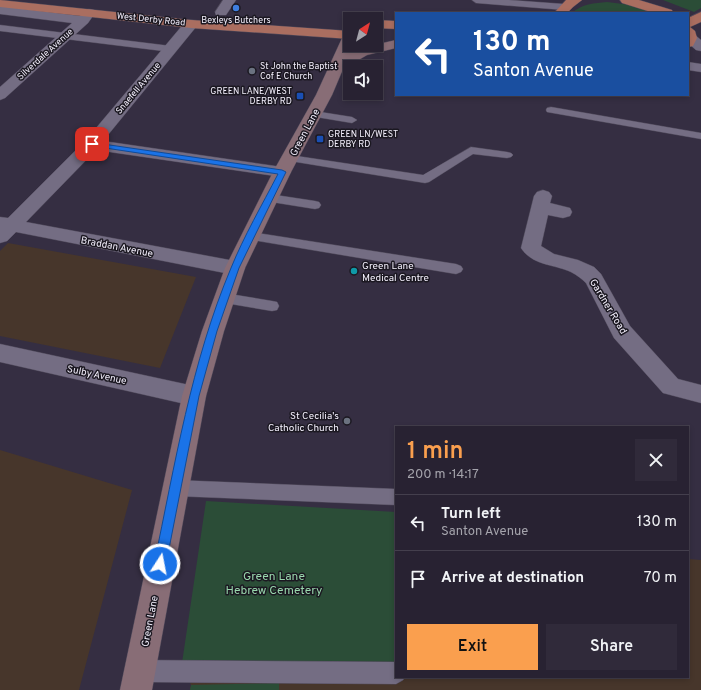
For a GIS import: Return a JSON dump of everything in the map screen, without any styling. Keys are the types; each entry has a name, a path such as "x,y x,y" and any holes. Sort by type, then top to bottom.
{"highway":[{"path":"626,0 664,12"},
{"name":"West Derby Road","path":"0,3 83,7 135,5"},
{"name":"West Derby Road","path":"83,7 191,24 343,35"},
{"path":"207,11 236,14"},
{"path":"689,23 701,16"},
{"path":"383,24 395,25"},
{"path":"383,37 395,38"}],"main road":[{"path":"337,66 362,52 395,44"},
{"name":"Green Lane","path":"138,681 174,488 194,396 224,298 235,268 269,198 314,114 343,52"}],"street":[{"path":"221,12 230,0"},
{"path":"0,10 83,7"},
{"name":"Silverdale Avenue","path":"0,95 65,36 83,7"},
{"name":"Snaefell Avenue","path":"4,229 92,144 191,24"},
{"path":"689,66 701,68"},
{"path":"92,144 286,165"},
{"name":"Gardner Road","path":"563,212 542,202 532,248 538,254 547,259 581,267 588,272 594,279 622,332 671,386 701,394"},
{"name":"Braddan Avenue","path":"4,229 235,268"},
{"name":"Sulby Avenue","path":"0,353 194,396"}],"lane":[{"path":"476,0 570,4"},
{"path":"0,28 171,49"},
{"path":"551,110 701,136"},
{"path":"314,114 352,120"},
{"path":"286,165 425,178 471,150 507,155"},
{"path":"269,198 315,205"},
{"path":"253,232 300,239 456,269"},
{"path":"224,298 272,306"},
{"path":"174,488 395,498"},
{"path":"138,681 395,673"}],"shaded area":[{"path":"8,243 196,277 160,368 0,336 0,251"},
{"path":"0,450 132,490 79,690 0,690"},
{"path":"689,559 701,560 701,690 190,690 191,685 182,663 395,662 395,678 689,678"}],"green space":[{"path":"663,0 701,0 701,8 694,12"},
{"path":"607,2 631,5 652,12 573,12 584,6"},
{"name":"Green Lane Hebrew Cemetery","path":"206,501 395,512 395,662 182,663"},
{"path":"279,683 279,690 190,690 191,685"}],"place":[{"name":"Bexleys Butchers","path":"236,8"},
{"name":"St John the Baptist Cof E Church","path":"252,71"},
{"name":"GREEN LANE/WEST DERBY RD","path":"300,96"},
{"name":"GREEN LN/WEST DERBY RD","path":"320,139"},
{"name":"Green Lane Medical Centre","path":"354,271"},
{"name":"St Cecilia's Catholic Church","path":"347,421"}],"route":[{"path":"92,144 282,172 235,268 213,331 194,396 174,488 160,564"}]}
